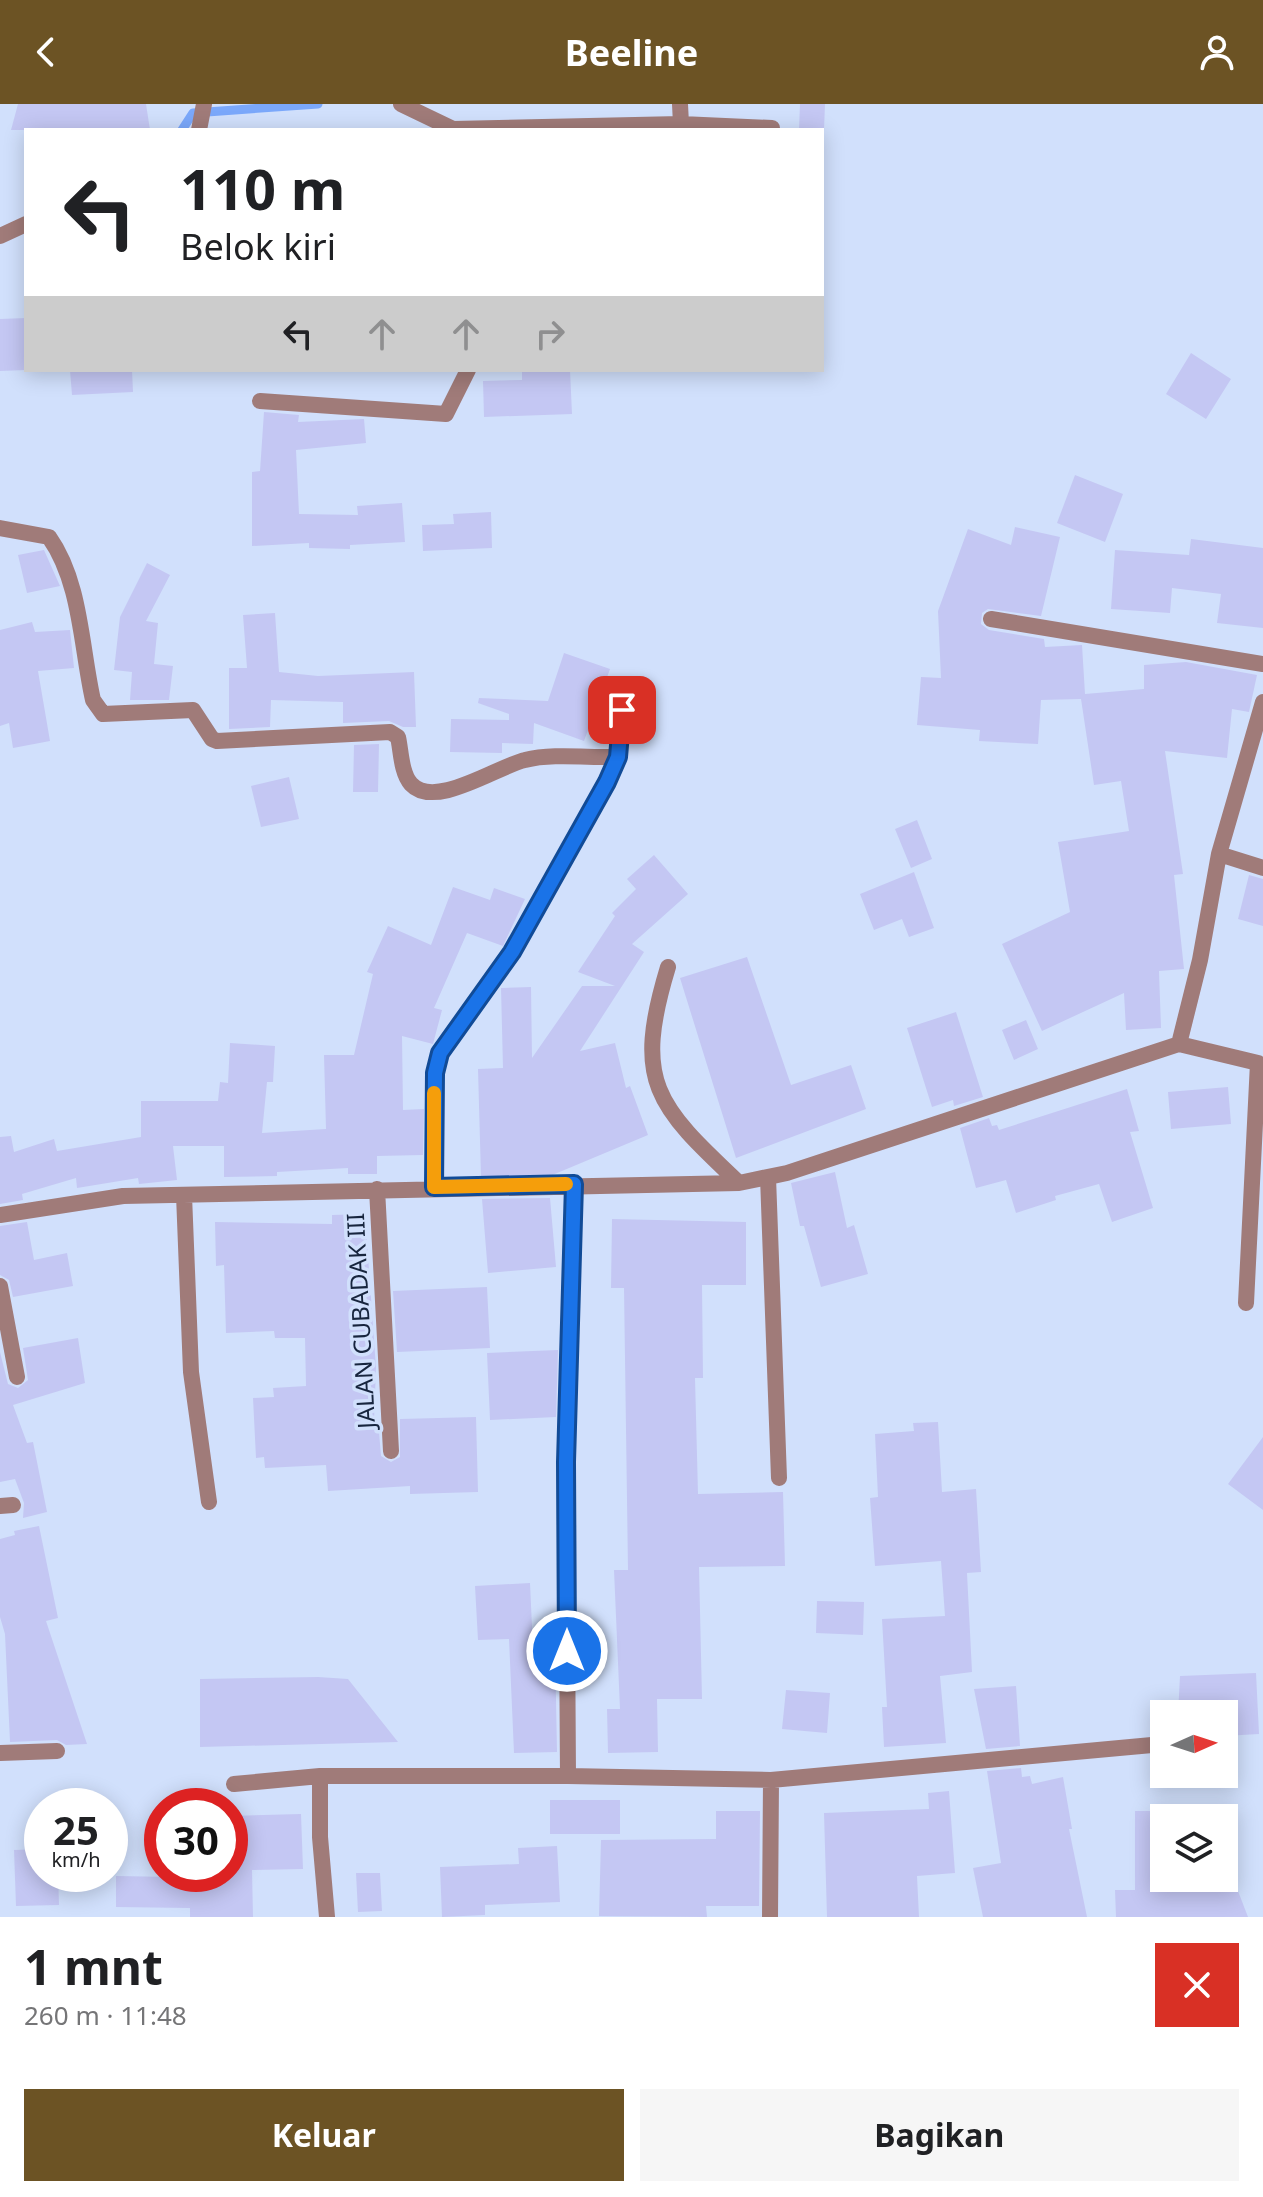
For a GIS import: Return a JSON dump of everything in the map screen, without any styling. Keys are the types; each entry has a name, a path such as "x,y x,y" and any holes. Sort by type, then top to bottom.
{"street":[{"path":"401,104 448,128"},
{"path":"680,104 681,124"},
{"path":"199,128 202,107"},
{"path":"528,128 681,124 772,128"},
{"path":"0,236 24,225"},
{"path":"260,401 446,414 467,372"},
{"path":"0,528 49,537 57,549 72,589 93,700 103,714 193,710 212,739 217,741 390,732 398,737 406,777 412,786 428,793 456,788 526,759 618,757"},
{"path":"991,619 1263,664"},
{"path":"434,1187 435,1073 440,1053 512,952 618,757 624,687"},
{"path":"1179,1044 1200,960 1219,854 1263,702"},
{"path":"1219,854 1263,868"},
{"path":"668,967 654,1014 650,1044 660,1096 669,1113 693,1140 739,1183"},
{"path":"0,1215 123,1196 574,1184 739,1183 768,1177 1179,1044 1260,1063 1246,1303"},
{"path":"768,1177 779,1478"},
{"path":"568,1776 566,1462 574,1184"},
{"name":"JALAN CUBADAK III","path":"377,1189 391,1451"},
{"path":"184,1195 191,1372 209,1502"},
{"path":"0,1286 9,1319 17,1377"},
{"path":"234,1784 320,1776 771,1780 1150,1745"},
{"path":"0,1753 57,1751"},
{"path":"320,1776 320,1837 327,1917"},
{"path":"770,1917 771,1780"}],"building":[{"path":"18,104 146,104 150,128 24,128 11,130"},
{"path":"800,104 825,104 824,130 799,128"},
{"path":"24,318 24,370 0,371 0,319"},
{"path":"1191,353 1231,379 1206,419 1166,394"},
{"path":"70,372 132,372 133,392 72,395"},
{"path":"522,372 570,372 572,414 484,417 483,381 522,380"},
{"path":"264,412 299,415 298,422 364,419 366,443 296,450 299,514 358,515 357,506 402,503 405,542 350,545 350,549 309,548 309,543 252,546 252,472 260,471"},
{"path":"1075,475 1123,494 1105,542 1057,523"},
{"path":"491,512 492,548 423,551 422,525 454,524 453,514"},
{"path":"1015,527 1060,537 1041,616 988,609 982,613 981,624 989,630 1044,639 1045,647 1082,645 1085,694 1144,689 1144,665 1186,662 1257,675 1249,712 1232,709 1227,758 1165,751 1183,874 1174,875 1184,969 1159,971 1161,1028 1126,1030 1124,993 1042,1031 1002,944 1070,912 1058,842 1129,831 1121,781 1094,785 1081,699 1041,700 1038,744 979,741 980,730 917,725 921,677 941,678 938,611 968,529 1011,545"},
{"path":"1191,539 1263,548 1263,628 1217,623 1221,594 1172,588 1170,613 1111,609 1115,550 1189,555"},
{"path":"44,550 60,586 27,593 18,555"},
{"path":"147,563 170,575 146,621 158,623 154,664 173,666 169,700 130,700 132,672 114,670 120,617"},
{"path":"275,613 279,672 318,676 414,672 416,727 403,727 389,721 343,723 343,702 271,700 270,727 229,729 229,668 247,668 243,615"},
{"path":"32,622 35,632 70,630 74,668 38,671 50,741 13,748 9,723 0,726 0,630"},
{"path":"564,653 610,669 584,741 534,723 533,744 502,743 502,753 450,752 451,719 509,720 509,714 478,703 479,698 548,701"},
{"path":"379,744 378,792 353,792 354,745"},
{"path":"289,777 299,819 261,827 251,786"},
{"path":"917,820 932,859 911,868 895,829"},
{"path":"654,855 688,894 632,944 644,952 580,1051 615,1043 626,1088 630,1086 648,1135 550,1176 481,1177 478,1069 503,1068 501,988 531,987 532,1058 582,986 615,986 578,972 615,916 612,913 636,889 627,879"},
{"path":"914,872 934,928 909,937 902,919 874,930 860,894"},
{"path":"1249,875 1263,879 1263,926 1238,919"},
{"path":"453,887 490,900 494,888 525,899 503,946 467,933 434,1008 442,1010 433,1044 402,1036 403,1110 424,1109 423,1155 377,1156 377,1174 348,1174 348,1168 277,1172 277,1176 224,1177 224,1146 173,1146 177,1180 139,1184 138,1178 77,1188 76,1178 22,1194 23,1200 0,1204 0,1137 11,1136 14,1152 54,1139 57,1151 141,1137 141,1101 218,1101 220,1082 228,1083 230,1043 275,1046 273,1082 267,1082 262,1133 326,1129 324,1055 354,1055 373,974 367,972 388,926 431,945"},
{"path":"747,957 791,1085 851,1065 866,1109 736,1158 680,978"},
{"path":"956,1012 983,1097 954,1106 953,1100 932,1107 907,1028"},
{"path":"1026,1020 1038,1049 1014,1060 1002,1030"},
{"path":"1228,1087 1231,1124 1171,1129 1168,1092"},
{"path":"1127,1089 1139,1131 1130,1132 1153,1208 1112,1222 1099,1184 1055,1196 1056,1200 1016,1213 1006,1180 976,1188 960,1128 989,1118 992,1126 997,1125 999,1130"},
{"path":"835,1172 847,1228 854,1225 868,1274 821,1287 804,1226 800,1226 791,1183"},
{"path":"550,1198 556,1267 488,1273 482,1199"},
{"path":"365,1214 376,1368 374,1420 378,1420 381,1456 391,1462 400,1457 400,1419 476,1417 478,1492 410,1494 410,1486 328,1491 326,1465 265,1468 264,1457 256,1458 253,1398 274,1397 273,1388 306,1386 305,1338 275,1338 274,1331 226,1333 224,1265 216,1266 215,1222 332,1224 332,1215"},
{"path":"612,1219 746,1222 746,1285 702,1285 703,1378 695,1378 698,1494 783,1492 785,1566 699,1567 702,1699 657,1699 658,1752 608,1753 607,1709 620,1709 614,1570 628,1570 624,1288 611,1288"},
{"path":"27,1222 34,1260 67,1253 73,1286 13,1297 9,1280 0,1275 0,1226"},
{"path":"487,1287 490,1348 397,1352 393,1291"},
{"path":"78,1338 85,1383 13,1405 27,1443 33,1442 47,1512 23,1518 24,1503 15,1479 0,1482 0,1352 8,1384 18,1388 28,1380 23,1348"},
{"path":"558,1350 556,1417 490,1420 487,1353"},
{"path":"938,1422 942,1492 976,1489 981,1572 967,1573 972,1672 940,1676 946,1743 884,1747 882,1707 887,1707 882,1619 945,1616 941,1561 875,1566 870,1498 878,1497 875,1434 914,1431 913,1423"},
{"path":"1263,1437 1263,1510 1228,1484"},
{"path":"39,1526 58,1618 46,1621 87,1744 66,1745 57,1740 10,1742 5,1634 0,1617 0,1539 15,1535 14,1531"},
{"path":"530,1583 533,1649 555,1648 557,1752 514,1753 509,1639 478,1640 475,1586"},
{"path":"817,1601 864,1602 863,1635 816,1633"},
{"path":"1256,1673 1259,1734 1238,1735 1238,1700 1179,1700 1180,1676"},
{"path":"200,1679 348,1679 398,1742 200,1747"},
{"path":"1016,1686 1020,1746 986,1749 974,1689"},
{"path":"786,1690 830,1693 827,1733 782,1729"},
{"path":"1021,1768 1022,1777 1030,1776 1032,1784 1063,1777 1072,1829 1069,1829 1087,1917 983,1917 973,1868 1001,1863 987,1771"},
{"path":"949,1791 955,1873 917,1876 919,1917 827,1917 824,1813 929,1809 928,1793"},
{"path":"550,1800 620,1800 620,1834 550,1834"},
{"path":"716,1811 760,1811 759,1906 706,1906 707,1917 599,1916 601,1840 716,1839"},
{"path":"1135,1811 1150,1811 1150,1892 1238,1891 1248,1917 1116,1917 1115,1890 1135,1890"},
{"path":"301,1814 303,1869 252,1870 253,1917 190,1917 190,1908 116,1907 116,1892 128,1892 128,1876 144,1876 144,1892 248,1892 248,1815"},
{"path":"557,1846 560,1902 485,1905 485,1915 442,1917 440,1867 519,1864 518,1848"},
{"path":"14,1850 24,1850 24,1892 59,1892 59,1905 16,1906"},
{"path":"356,1873 380,1873 382,1911 358,1912"}],"waterway":[{"path":"183,128 193,113 318,104"}],"slow traffic":[{"path":"434,1093 434,1187 566,1184"}],"route":[{"path":"567,1651 566,1462 574,1184 434,1187 435,1073 440,1053 512,952 607,782 618,757 622,710"}]}
